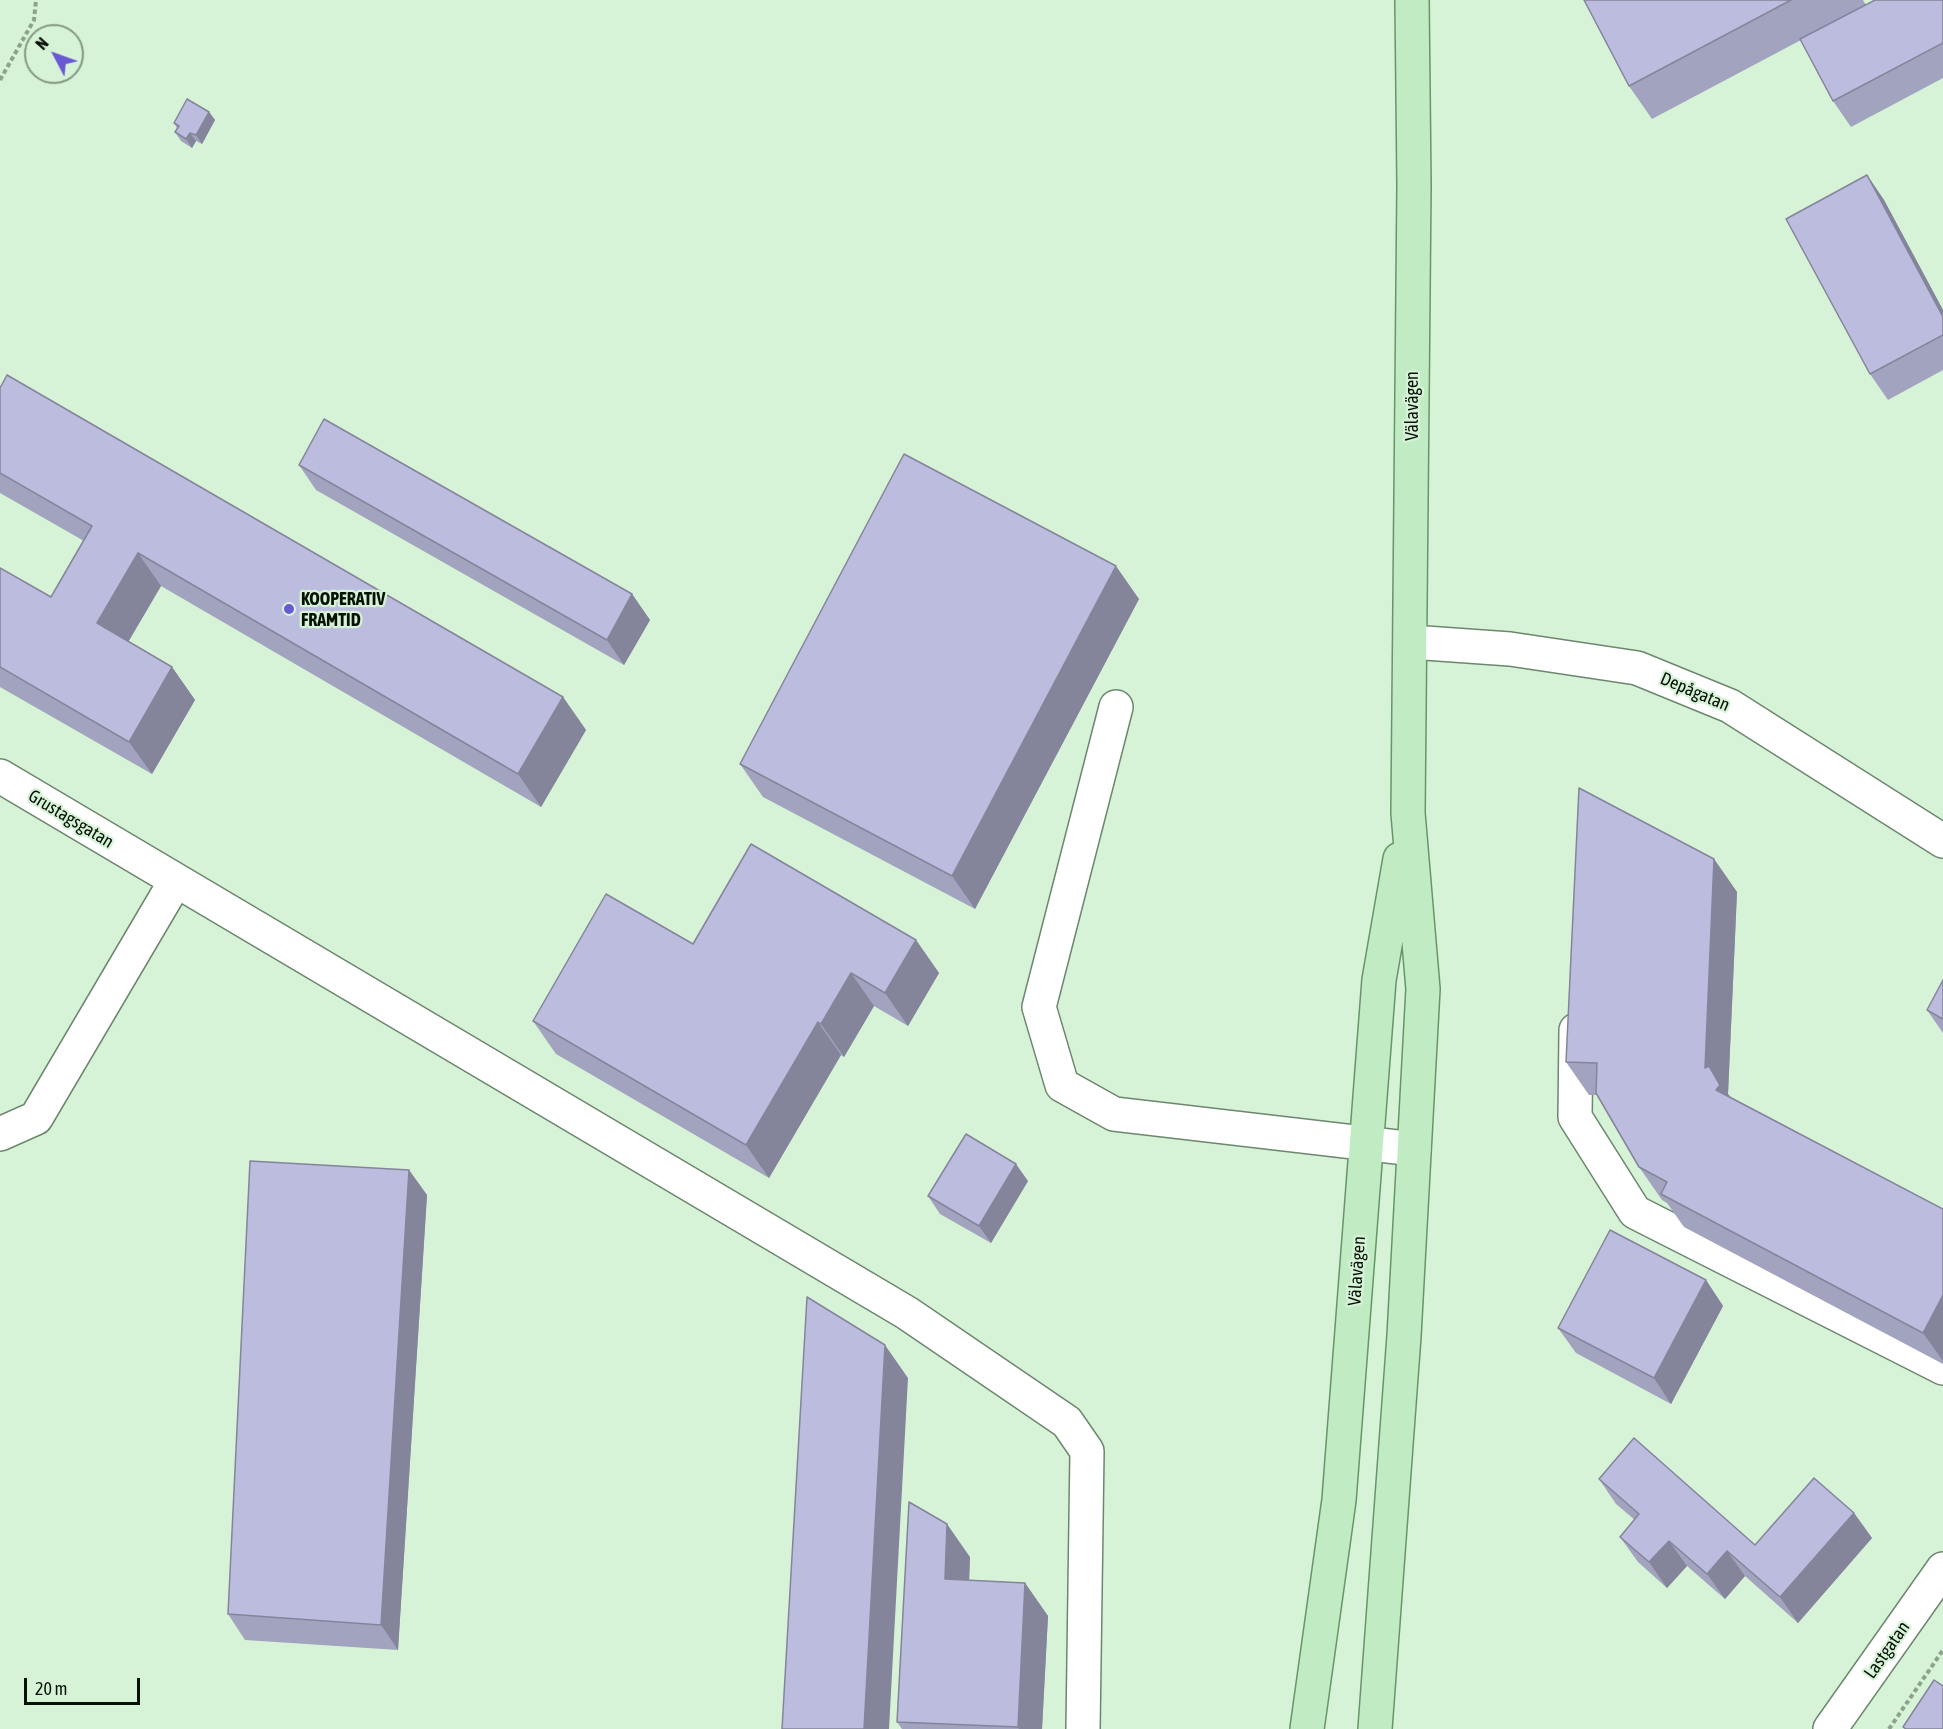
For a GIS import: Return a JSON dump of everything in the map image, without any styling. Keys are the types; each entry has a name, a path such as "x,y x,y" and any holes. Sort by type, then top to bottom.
{"main road":[{"name":"Välavägen","path":"1374,1729 1404,1336 1423,989 1408,813 1411,642 1412,0"},
{"name":"Välavägen","path":"1307,1729 1339,1500 1379,980 1408,813"}],"street":[{"name":"Depågatan","path":"1411,642 1510,649 1636,668 1730,706 1943,841"},
{"path":"1116,707 1039,1007 1062,1085 1114,1114 1414,1149"},
{"name":"Grustagsgatan","path":"0,776 141,862 907,1313 1067,1422 1087,1451 1083,1729"},
{"path":"0,1134 36,1118 175,882"},
{"path":"1576,1001 1575,1117 1635,1212 1943,1368"},
{"name":"Lastgatan","path":"1830,1729 1943,1569"}],"path":[{"path":"0,80 34,20 36,0"},
{"path":"1889,1729 1943,1650"}],"building":[{"path":"1584,0 1791,0 1629,86"},
{"path":"1875,0 1943,0 1943,43 1833,101 1800,39"},
{"path":"187,99 209,112 196,135 190,133 186,139 175,132 179,126 174,123"},
{"path":"1867,175 1943,317 1943,335 1870,374 1786,219"},
{"name":"KOOPERATIV FRAMTID","path":"7,375 563,697 518,774 138,553 97,623 172,667 129,742 0,667 0,568 51,597 92,526 0,473 0,388"},
{"name":"KOOPERATIV FRAMTID","path":"324,419 632,594 607,640 299,465"},
{"path":"904,454 1116,566 952,876 740,764"},
{"path":"1579,788 1714,859 1705,1068 1709,1066 1720,1085 1716,1090 1943,1209 1943,1295 1923,1333 1661,1194 1667,1182 1639,1167 1596,1093 1597,1063 1566,1062"},
{"path":"751,844 916,940 885,993 851,973 821,1024 818,1022 746,1145 533,1021 606,894 693,944"},
{"path":"1943,980 1943,1019 1927,1010"},
{"path":"966,1134 1016,1164 979,1226 928,1196"},
{"path":"250,1161 409,1170 381,1625 228,1614"},
{"path":"1610,1230 1706,1280 1654,1378 1558,1328"},
{"path":"807,1297 885,1345 864,1729 782,1729"},
{"path":"1634,1438 1755,1545 1814,1478 1854,1513 1780,1597 1727,1551 1707,1574 1669,1541 1649,1562 1620,1537 1639,1514 1599,1479"},
{"path":"909,1502 947,1524 945,1579 1025,1583 1018,1727 897,1722"},
{"path":"1934,1680 1943,1686 1943,1729 1906,1729 1903,1727"}],"place":[{"name":"KOOPERATIV FRAMTID","path":"289,609"}]}
